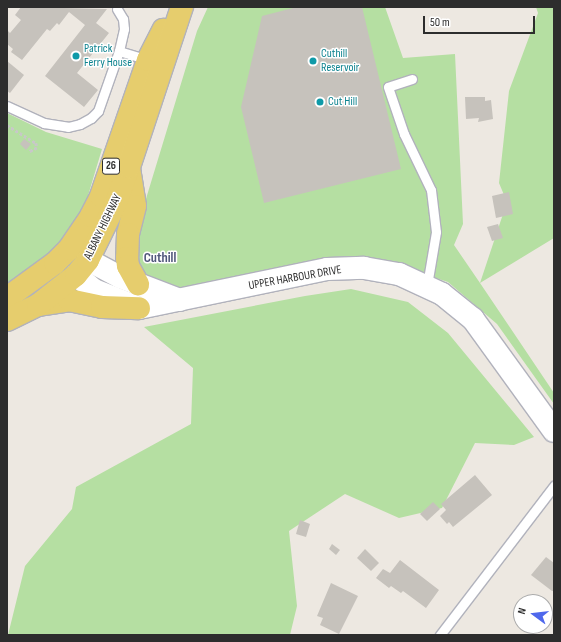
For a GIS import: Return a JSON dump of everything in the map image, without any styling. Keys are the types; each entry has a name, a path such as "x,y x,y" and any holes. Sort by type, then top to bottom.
{"main road":[{"name":"ALBANY HIGHWAY","path":"7,298 55,263 73,244 91,216 101,196 148,60 176,7"},
{"name":"ALBANY HIGHWAY","path":"7,320 38,305 82,267 115,205 182,7"},
{"path":"129,167 135,206 128,234 127,258 132,275 138,284"},
{"path":"82,267 138,284 182,300"},
{"path":"82,267 94,290 139,308"},
{"name":"UPPER HARBOUR DRIVE","path":"139,308 327,269 364,268 399,274 427,285 450,299 473,319 554,432"},
{"path":"38,305 69,300 102,307 139,308"}],"lane":[{"path":"7,106 44,123 68,127 80,124 91,118 98,111 124,29 123,19 117,9"},
{"path":"118,51 148,60"},
{"path":"412,79 388,87 404,134 431,190 436,232 427,285"},
{"path":"440,635 554,486"}],"path":[{"path":"7,125 36,143 37,148 29,152"}],"green space":[{"path":"208,7 385,7 403,58 455,54 463,224 454,245 554,393 554,404 497,324 448,282 396,265 180,293 139,271 138,225 197,31"},
{"path":"536,7 554,7 554,238 480,283 507,202 499,183 509,91 538,13"},
{"path":"7,113 46,132 102,149 84,209 57,247 17,281 7,286"},
{"path":"351,289 408,302 448,333 534,437 514,445 475,443 442,508 399,518 345,494 289,531 297,606 290,635 8,635 25,566 72,509 76,487 191,424 193,368 144,327 305,296"}],"building":[{"name":"Patrick Ferry House","path":"21,7 107,9 96,23 109,33 77,73 98,90 84,107 45,76 85,25 69,12 59,25 57,23 50,31 47,29 22,60 11,52 13,49 7,44 7,30 10,33 21,20 15,15"},
{"name":"Cuthill Reservoir","path":"297,7 362,7 401,169 264,203 241,107 262,16"},
{"path":"7,61 24,75 10,93 7,91"},
{"path":"465,97 485,97 485,101 491,100 493,119 478,122 479,118 466,119"},
{"path":"24,139 31,144 26,150 20,144"},
{"path":"509,192 513,214 496,218 492,196"},
{"path":"498,224 503,238 492,241 487,227"},
{"path":"475,475 492,495 453,527 449,522 447,524 440,516 446,510 441,504"},
{"path":"433,502 440,509 427,521 420,514"},
{"path":"300,520 310,524 306,537 296,534"},
{"path":"332,544 340,550 336,555 329,549"},
{"path":"365,549 379,563 371,571 357,558"},
{"path":"546,557 554,563 554,591 531,575"},
{"path":"400,560 439,590 426,608 403,591 401,593 391,586 389,588 376,578 383,569 390,573"},
{"path":"331,583 358,596 339,634 320,625 323,618 317,616"}],"place":[{"name":"Patrick Ferry House","path":"76,56"},
{"name":"Cuthill Reservoir","path":"313,61"},
{"name":"Cut Hill","path":"320,102"}],"district":[{"name":"Cuthill","path":"160,258"}]}
